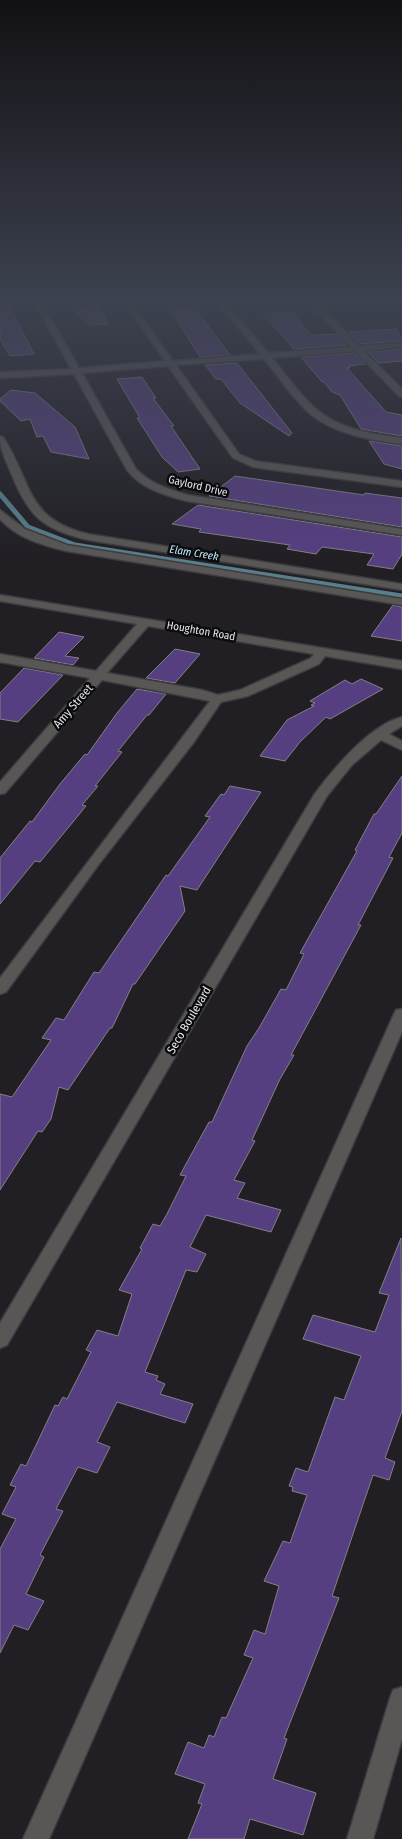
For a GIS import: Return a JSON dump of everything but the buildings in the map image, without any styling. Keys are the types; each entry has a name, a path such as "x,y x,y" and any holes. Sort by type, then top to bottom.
{"street":[{"name":"Gaylord Drive","path":"84,386 132,470 142,480 159,490 212,504 402,532"},
{"path":"186,386 236,456 253,464 402,484"},
{"path":"291,386 311,410 322,419 345,429 372,437 402,441"},
{"path":"0,439 29,503 43,519 62,530 88,537 402,587"},
{"path":"0,513 18,530 38,540 66,548 402,602"},
{"name":"Houghton Road","path":"0,598 402,665"},
{"name":"Amy Street","path":"0,790 145,622"},
{"path":"0,658 100,674 202,694 216,699 244,693 315,661 322,652"},
{"path":"0,988 94,861 189,739 216,699"},
{"name":"Seco Boulevard","path":"0,1340 320,795 354,753 378,734 402,721"},
{"path":"378,734 402,746"},
{"path":"36,1839 402,1014"},
{"path":"360,1839 402,1698"}],"waterway":[{"name":"Elam Creek","path":"0,494 28,527 75,545 402,596"}]}
